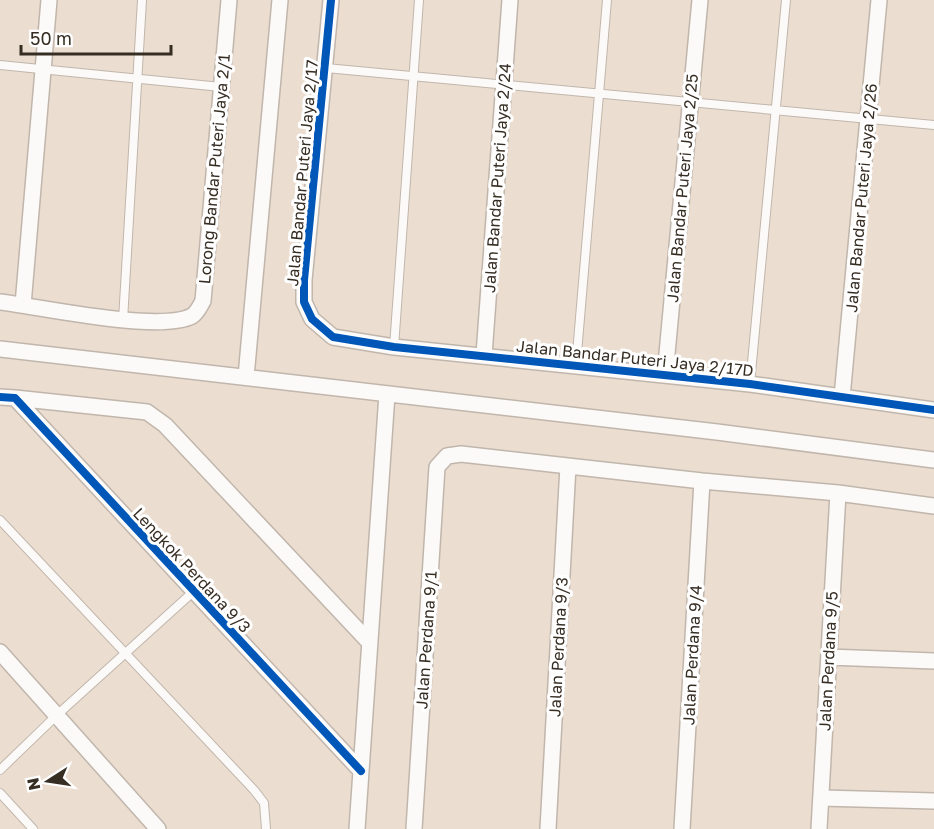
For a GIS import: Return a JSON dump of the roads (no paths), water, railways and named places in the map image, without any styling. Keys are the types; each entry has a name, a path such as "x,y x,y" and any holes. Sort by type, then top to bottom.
{"street":[{"path":"23,305 49,0"},
{"name":"Lorong Bandar Puteri Jaya 2/1","path":"123,320 174,321 194,315 203,301 229,0"},
{"path":"246,377 280,0"},
{"name":"Jalan Bandar Puteri Jaya 2/17","path":"332,0 304,280 304,302 312,319 333,337"},
{"name":"Jalan Bandar Puteri Jaya 2/24","path":"484,355 510,0"},
{"name":"Jalan Bandar Puteri Jaya 2/25","path":"665,375 700,0"},
{"name":"Jalan Bandar Puteri Jaya 2/26","path":"842,397 879,0"},
{"path":"0,302 123,320"},
{"name":"Jalan Bandar Puteri Jaya 2/17D","path":"333,337 394,347 750,384 934,410"},
{"path":"0,349 934,460"},
{"path":"357,829 387,394"},
{"path":"8,398 147,412 165,425 370,643"},
{"name":"Lengkok Perdana 9/3","path":"8,398 360,771"},
{"name":"Jalan Perdana 9/1","path":"414,829 437,467 447,456 461,454 568,466"},
{"path":"568,466 702,482 838,493 934,506"},
{"name":"Jalan Perdana 9/3","path":"548,829 568,466"},
{"name":"Jalan Perdana 9/4","path":"682,829 702,482"},
{"name":"Jalan Perdana 9/5","path":"819,829 838,493"},
{"path":"0,652 158,829"},
{"path":"829,657 934,661"},
{"path":"821,798 934,801"}],"lane":[{"path":"123,320 142,0"},
{"path":"394,347 419,0"},
{"path":"576,365 607,0"},
{"path":"750,384 786,0"},
{"path":"0,64 221,87"},
{"path":"326,68 934,125"},
{"path":"0,520 254,790 264,803 266,829"},
{"path":"0,770 193,592"},
{"path":"0,793 33,829"}]}
